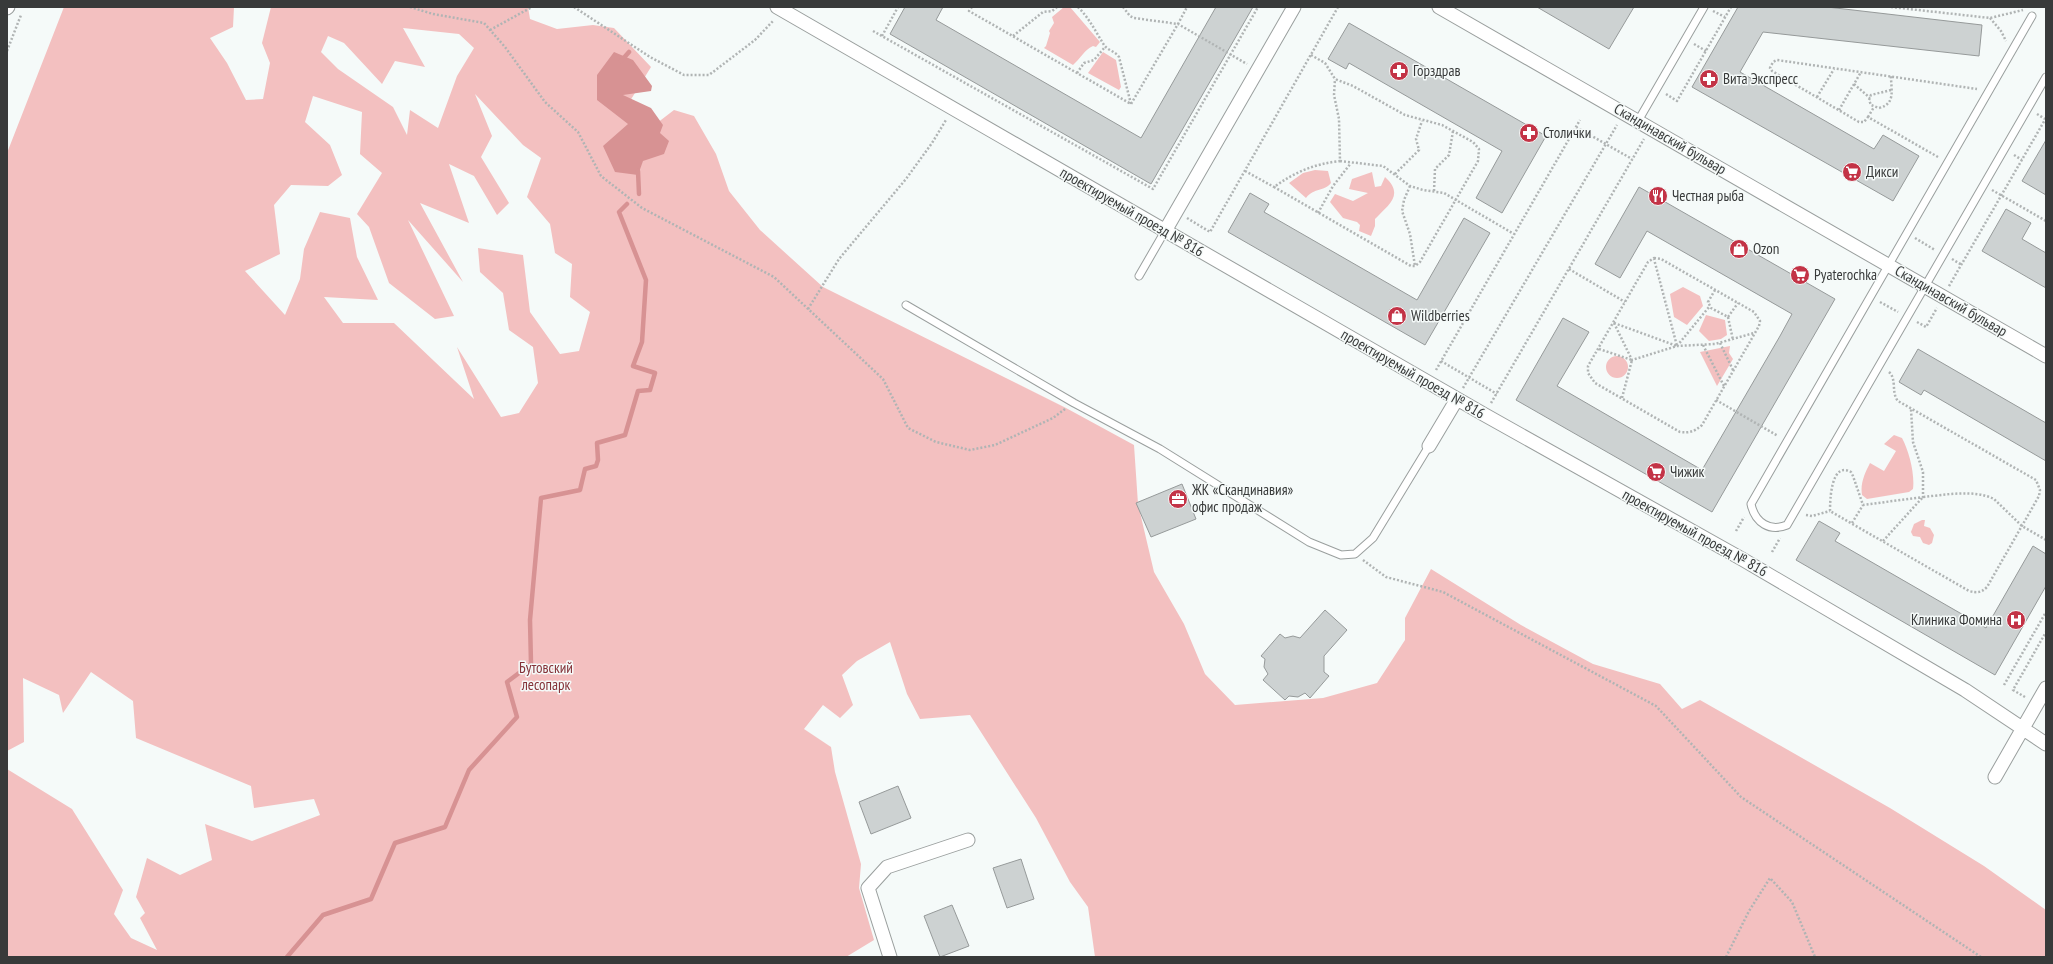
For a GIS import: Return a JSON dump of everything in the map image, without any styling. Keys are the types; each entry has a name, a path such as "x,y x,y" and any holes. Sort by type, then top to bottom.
{"street":[{"path":"1165,231 1294,7"},
{"name":"Скандинавский бульвар","path":"1439,7 2046,356"},
{"name":"проектируемый проезд № 816","path":"780,8 952,109 1457,399 1742,559 1965,690 2046,744"},
{"path":"1429,446 1457,399"},
{"path":"1995,777 2046,688"},
{"path":"890,957 868,888 887,867 968,840"}],"lane":[{"path":"1638,121 1706,7"},
{"path":"2032,16 1751,504 1758,521 1765,526 1774,528 1787,526 2046,77"},
{"path":"1139,276 1165,231"},
{"path":"906,305 1074,403 1160,450 1308,542 1341,555 1355,554 1373,538 1429,446"}],"path":[{"path":"410,7 433,14 484,23 505,47 545,102 578,132 601,176 642,208 774,277 883,379 908,428 936,442 970,450 995,445 1053,418 1074,403"},
{"path":"490,30 532,7"},
{"path":"574,7 650,57 684,75 702,77 709,76 755,40 780,8"},
{"path":"882,36 898,7"},
{"path":"972,7 969,11 1131,104"},
{"path":"1014,36 1043,12 1052,11 1057,7"},
{"path":"1080,7 1101,38 1104,46 1116,53 1119,57 1131,104"},
{"path":"1123,7 1130,16 1134,18 1178,24 1258,70"},
{"path":"1131,104 1187,7"},
{"path":"874,31 1153,189 1258,7"},
{"path":"1176,212 1210,232 1338,7"},
{"path":"1706,7 1725,18"},
{"path":"1677,101 1731,7"},
{"path":"1891,7 1990,18 2025,9"},
{"path":"1931,7 1931,12"},
{"path":"7,52 22,13"},
{"path":"1990,18 2001,31 2006,41 2008,58"},
{"path":"1077,73 1084,63 1094,60 1104,46"},
{"path":"1311,55 1326,63 1335,79 1334,95 1339,119 1340,161"},
{"path":"1874,107 1868,117 1862,122 1772,71 1770,68 1773,62 1777,60 1972,88"},
{"path":"1817,97 1834,69"},
{"path":"1839,110 1860,72"},
{"path":"1854,84 1870,98 1869,102 1874,107 1879,108 1889,103 1892,98 1891,76"},
{"path":"1245,171 1410,266 1415,266 1420,262 1480,155 1476,145 1437,123 1422,121 1405,115 1353,86 1335,79"},
{"path":"1870,98 1879,92 1891,90"},
{"path":"808,309 839,259 906,179 932,143 952,109"},
{"path":"1457,399 1624,114"},
{"path":"1868,117 1937,156"},
{"path":"1962,265 2046,118"},
{"path":"1580,120 1441,361 1497,394 1650,128"},
{"path":"1395,174 1419,150 1416,139 1422,121"},
{"path":"1576,127 1632,160"},
{"path":"1434,191 1434,169 1449,155 1453,131"},
{"path":"1274,188 1286,178 1306,168 1324,163 1340,161 1379,164 1410,186 1422,190 1444,192 1514,234"},
{"path":"1318,213 1333,186 1351,162"},
{"path":"1410,186 1402,211 1410,234 1415,266"},
{"path":"2002,196 2046,221"},
{"path":"1654,258 1677,346"},
{"path":"1654,258 1661,259 1758,316 1759,326 1702,425 1689,433 1680,432 1595,383 1591,379 1588,366 1648,262 1654,258"},
{"path":"1569,269 1626,302"},
{"path":"1677,346 1709,307 1708,302 1715,290"},
{"path":"1728,317 1738,303"},
{"path":"1709,307 1728,317 1734,340"},
{"path":"1614,322 1677,346"},
{"path":"1614,322 1632,360 1622,398"},
{"path":"1598,349 1632,360 1677,346 1720,343 1755,333"},
{"path":"1720,343 1733,370"},
{"path":"1703,345 1724,387"},
{"path":"1817,515 1830,511 1969,591 1977,593 1987,587 2039,496 2040,490 2036,480 1897,400 1893,383"},
{"path":"1716,400 1787,441"},
{"path":"1883,541 1923,498 1923,472 1913,442 1911,409"},
{"path":"1830,511 1830,488 1839,472 1843,470 1851,472 1863,505 1852,524"},
{"path":"1863,505 1959,494 1988,496 2006,510 2022,526 2046,540"},
{"path":"1386,578 1442,592 1656,706 1741,797 1981,957"},
{"path":"2004,685 2046,612"},
{"path":"2013,690 2046,632"},
{"path":"1726,957 1749,911 1770,878 1792,902 1816,957"}],"green space":[{"name":"Бутовский лесопарк","path":"64,7 234,7 233,27 210,38 227,63 246,100 263,99 270,63 262,43 271,7 528,7 530,19 557,29 593,25 614,28 651,67 630,101 644,133 674,110 694,116 716,154 729,191 760,230 823,287 1066,408 1134,445 1138,504 1154,572 1184,624 1205,674 1235,705 1323,698 1377,683 1405,640 1405,618 1431,569 1521,625 1593,664 1660,684 1682,709 1700,700 1890,808 1984,866 2046,910 2046,957 1095,957 1088,907 1070,882 1036,818 970,715 920,719 907,694 890,642 857,661 842,675 853,705 840,718 823,705 804,729 831,747 835,772 861,864 859,888 874,940 846,957 7,957 7,769 72,809 123,890 114,914 131,938 157,950 140,918 145,913 136,897 147,858 180,875 212,860 205,824 252,841 320,815 314,799 254,808 251,786 136,738 133,701 91,672 63,713 59,695 23,678 24,742 7,751 7,153","holes":["403,28 459,34 474,48 457,76 438,128 410,110 407,135 393,107 338,69 321,52 328,36 344,43 382,84 395,61 425,67","475,94 523,145 541,158 527,197 550,224 555,253 572,264 570,297 590,312 579,351 560,354 530,312 523,255 478,248 480,272 503,293 509,330 533,347 538,383 519,413 501,417 457,347 474,399 394,323 343,323 324,297 378,300 357,257 350,218 320,212 304,249 300,279 285,315 245,271 280,254 274,205 291,185 328,186 342,175 330,145 305,122 313,96 362,112 360,154 382,173 357,214 369,227 389,283 435,319 454,316 408,220 463,282 420,203 469,223 449,164 474,176 497,215 509,203 481,157 492,136"]},
{"path":"1064,7 1070,7 1100,42 1096,47 1093,46 1087,49 1073,65 1044,48 1050,33 1049,31 1054,23 1052,17"},
{"path":"1103,52 1116,60 1121,87 1119,90 1088,73"},
{"path":"1315,170 1328,171 1331,183 1325,188 1313,192 1306,198 1289,183 1303,173"},
{"path":"1372,172 1375,187 1381,186 1385,177 1394,189 1394,195 1389,204 1375,219 1375,226 1371,236 1359,231 1360,225 1357,222 1343,218 1330,202 1335,194 1353,201 1368,193 1349,189 1352,179"},
{"path":"1683,287 1700,296 1703,306 1687,325 1674,317 1670,294"},
{"path":"1706,315 1725,320 1727,335 1721,339 1709,341 1699,331"},
{"path":"1730,346 1729,353 1733,359 1717,386 1700,352"},
{"path":"1617,356 1625,359 1628,367 1625,375 1617,378 1609,375 1606,367 1609,359"},
{"path":"1894,435 1902,438 1907,449 1911,463 1913,489 1909,492 1867,499 1862,495 1862,482 1865,474 1870,463 1884,471 1896,451 1884,444"},
{"path":"1925,520 1924,526 1930,528 1934,535 1932,543 1929,545 1923,543 1920,537 1913,536 1911,532 1914,524"}],"shaded area":[{"path":"614,52 633,60 652,86 651,91 623,95 651,108 663,125 660,133 669,141 664,154 643,161 638,175 615,172 603,146 628,124 597,100 597,75"}],"building":[{"path":"905,7 943,7 936,20 1141,138 1216,7 1253,7 1151,184 890,34"},
{"path":"1537,7 1634,7 1609,49"},
{"path":"1738,7 1827,7 1982,25 1979,56 1763,32 1740,72 1874,149 1883,135 1919,156 1893,201 1692,87"},
{"path":"1349,23 1546,136 1502,213 1476,198 1502,151 1349,63 1346,69 1328,59"},
{"path":"2046,140 2046,195 2022,181"},
{"path":"1639,187 1835,299 1712,512 1516,400 1563,318 1589,332 1557,386 1702,470 1780,336 1792,314 1647,231 1620,278 1595,264"},
{"path":"1250,193 1269,204 1264,212 1417,300 1464,218 1490,233 1425,345 1228,232"},
{"path":"2006,209 2031,223 2022,239 2046,253 2046,288 1982,251"},
{"path":"1918,349 2046,423 2046,461 1924,390 1921,395 1899,382"},
{"path":"1182,484 1196,519 1151,537 1136,503"},
{"path":"1819,521 1840,533 1835,541 1986,628 2033,546 2046,554 2046,586 1995,675 1796,560"},
{"path":"1325,610 1347,630 1324,656 1324,672 1329,676 1310,698 1305,693 1298,697 1289,696 1285,700 1263,680 1268,674 1264,667 1265,659 1261,656 1280,634 1285,638 1293,636 1300,638"},
{"path":"898,786 911,818 871,834 859,802"},
{"path":"1021,859 1034,899 1007,908 993,868"},
{"path":"952,905 969,946 940,957 924,916"}],"waterway":[{"path":"621,61 629,52"},
{"path":"638,171 639,194"},
{"path":"287,957 323,915 371,899 395,843 445,827 469,770 517,717 507,682 531,664 530,620 541,498 580,490 585,469 596,466 598,460 597,443 625,435 638,391 650,390 655,373 633,366 642,342 646,280 619,212 627,204"}],"place":[{"name":"Горздрав","path":"1399,71"},
{"name":"Вита Экспресс","path":"1709,79"},
{"name":"Столички","path":"1529,133"},
{"name":"Дикси","path":"1852,172"},
{"name":"Честная рыба","path":"1658,196"},
{"name":"Ozon","path":"1739,249"},
{"name":"Pyaterochka","path":"1800,275"},
{"name":"Wildberries","path":"1397,316"},
{"name":"Чижик","path":"1656,472"},
{"name":"ЖК «Скандинавия» офис продаж","path":"1178,499"},
{"name":"Клиника Фомина","path":"2016,620"}]}
